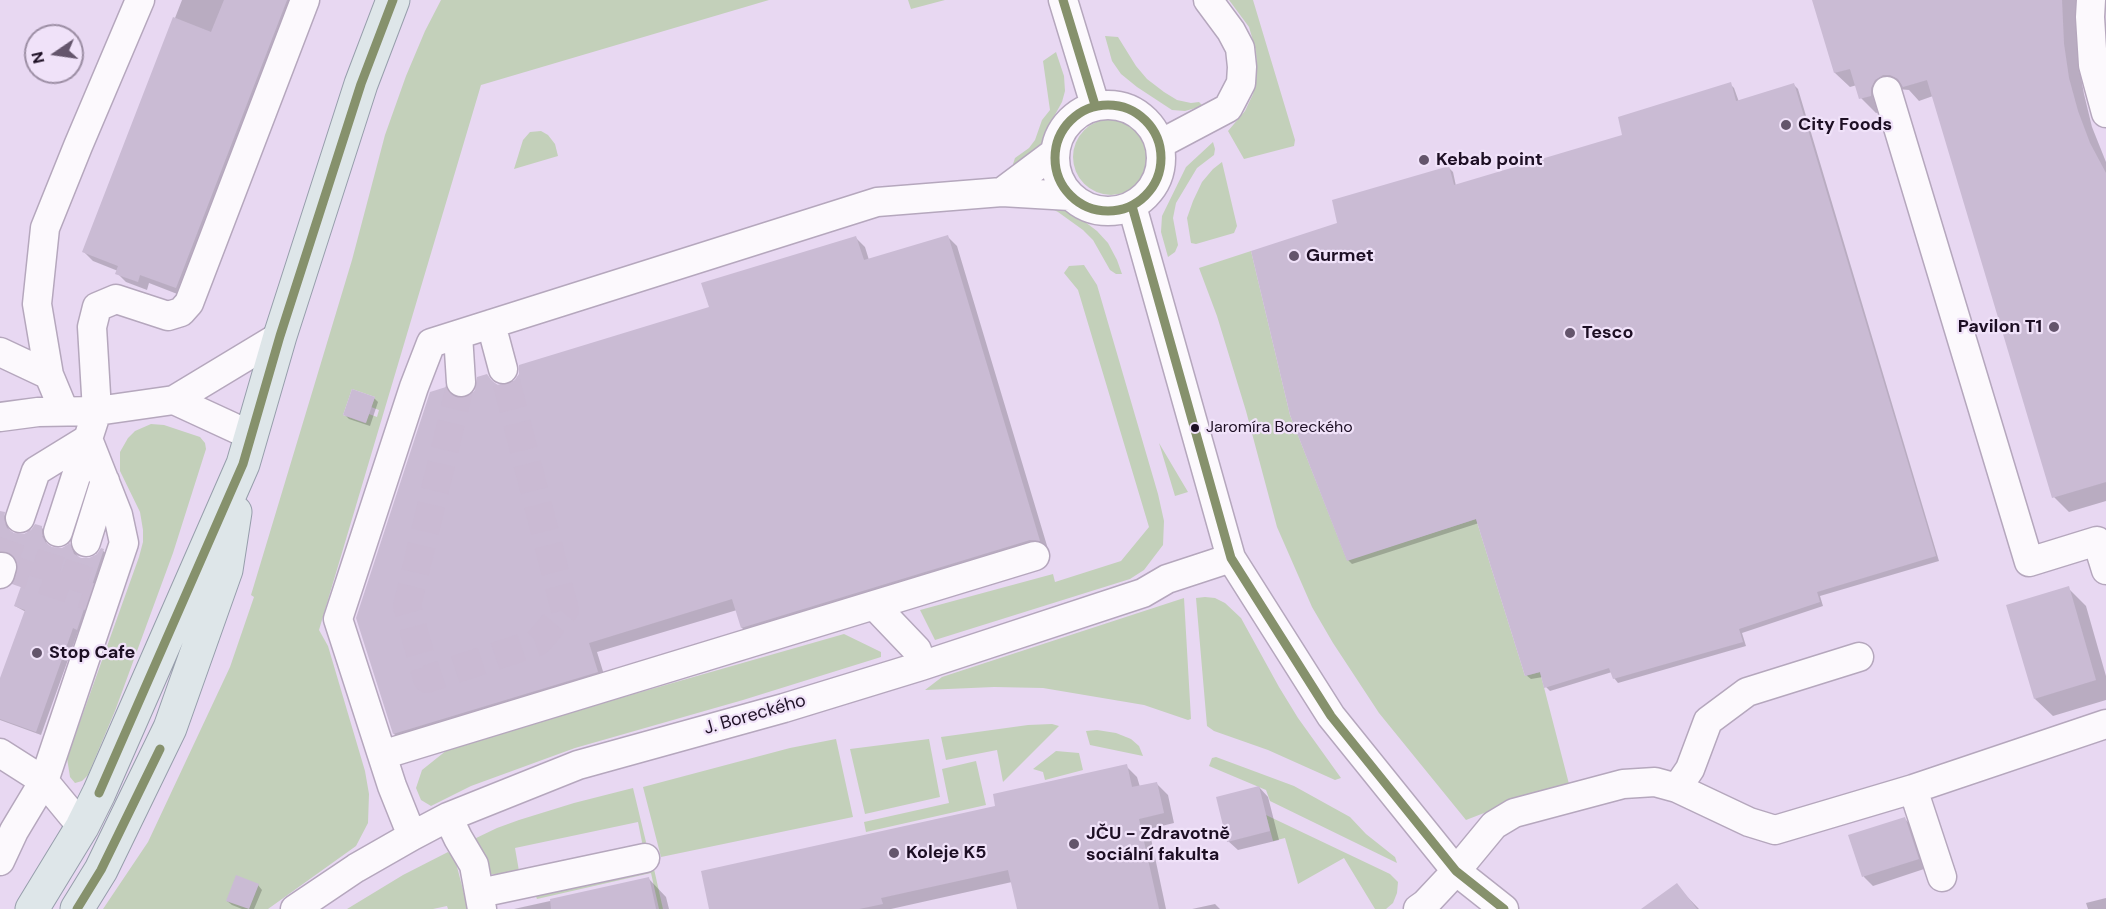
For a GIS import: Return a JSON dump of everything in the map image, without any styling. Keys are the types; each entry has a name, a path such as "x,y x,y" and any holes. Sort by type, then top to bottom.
{"main road":[{"path":"77,909 101,870 170,728 226,570 248,450 280,336 361,84 393,0"},
{"path":"32,909 82,827 99,793 248,450"}],"street":[{"path":"64,411 49,375 37,304 45,228 140,0"},
{"path":"58,532 97,411 92,327 97,307 116,299 168,316 181,312 189,303 305,0"},
{"path":"1063,0 1095,105"},
{"path":"1160,144 1228,108 1241,83 1240,48 1231,31 1208,0"},
{"path":"2091,0 2094,65 2106,113"},
{"path":"1887,91 2029,562 2102,540 2106,570"},
{"path":"1111,104 1128,107 1148,122 1160,144 1161,162 1157,180 1146,195 1131,206 1116,211 1100,211 1084,206 1070,196 1060,184 1055,168 1054,153 1058,136 1067,122 1080,112 1095,105 1111,104"},
{"path":"1002,192 1054,153"},
{"path":"412,836 382,755 338,619 414,387 431,343 877,202 1002,192 1070,196"},
{"path":"1131,206 1231,558 1331,716 1456,871 1504,909"},
{"path":"491,324 503,369"},
{"path":"458,335 461,382"},
{"path":"0,417 38,412 97,411 174,400 280,336"},
{"path":"0,352 49,375"},
{"path":"174,400 248,450"},
{"path":"0,861 7,830 44,782 100,600 124,543 118,515 88,439"},
{"path":"20,518 36,471 88,439"},
{"path":"86,542 105,481"},
{"path":"382,755 1035,556"},
{"name":"J. Boreckého","path":"295,909 356,868 412,836 448,818 578,765 784,708 921,666 1143,593 1167,579 1231,558"},
{"path":"874,605 917,650 921,666"},
{"path":"1677,788 1690,769 1708,721 1747,692 1859,657"},
{"path":"1418,909 1456,871 1494,825 1514,813 1623,784 1654,783 1677,788 1749,822 1775,830 1913,789 2106,724"},
{"path":"0,753 44,782 82,827"},
{"path":"1913,789 1942,877"},
{"path":"448,818 474,865 481,901 529,892 645,858"}],"green space":[{"path":"441,0 769,0 481,85 319,630 328,646 365,771 369,794 368,823 356,846 268,909 103,909 148,842 230,667 254,597 251,595 352,260 385,135 425,31","holes":["352,389 375,397 371,407 379,410 377,417 369,414 365,423 343,415"]},
{"path":"908,0 945,0 911,9"},
{"path":"1229,0 1253,0 1295,140 1294,146 1244,159 1228,131 1245,111 1253,94 1257,74 1256,51 1249,27"},
{"path":"1105,36 1118,37 1136,66 1147,79 1164,92 1177,100 1199,102 1203,106 1185,111 1172,110 1137,87 1121,74 1112,61"},
{"path":"1056,52 1064,76 1065,91 1062,102 1046,131 1040,149 1017,169 1013,164 1015,158 1029,148 1035,140 1042,120 1050,110 1043,61"},
{"path":"1111,119 1125,122 1138,130 1146,143 1149,157 1146,171 1138,184 1125,192 1111,195 1097,192 1084,184 1076,171 1073,157 1076,143 1084,130 1097,122"},
{"path":"541,131 548,135 555,144 558,156 514,169 523,140 530,132"},
{"path":"1213,142 1214,155 1197,168 1176,203 1173,218 1178,245 1175,252 1168,257 1161,232 1162,216 1186,167"},
{"path":"1222,162 1237,226 1234,233 1196,244 1191,243 1187,218 1193,201 1202,182"},
{"path":"1056,200 1097,231 1108,243 1122,274 1116,274 1110,270 1093,240 1083,230 1046,206"},
{"path":"1251,251 1290,415 1347,560 1476,519 1525,676 1540,672 1569,784 1533,794 1466,820 1379,713 1333,643 1312,607 1277,527 1246,411 1217,316 1199,268"},
{"path":"1084,265 1097,285 1158,494 1164,521 1163,545 1144,570 1130,579 935,640 920,610 1053,574 1055,582 1121,561 1149,527 1078,290 1064,273 1069,266"},
{"path":"151,424 164,425 200,437 206,449 173,553 115,711 88,775 82,781 75,783 70,777 67,758 143,542 140,512 120,471 120,452 135,431"},
{"path":"1159,443 1188,492 1175,496"},
{"path":"1184,598 1191,719 1188,720 1144,705 1043,688 994,687 925,690 942,677"},
{"path":"1196,598 1215,598 1225,603 1241,618 1298,718 1341,778 1335,780 1268,750 1214,731 1207,726"},
{"path":"844,634 881,652 881,657 743,700 575,748 471,786 431,806 421,800 416,788 422,770 452,746"},
{"path":"1052,724 1059,726 1003,782 997,750 946,760 941,737"},
{"path":"1086,731 1116,733 1131,739 1139,746 1143,756 1090,745"},
{"path":"836,739 853,817 661,857 643,787 790,748"},
{"path":"929,739 940,797 865,814 850,749"},
{"path":"1056,751 1079,753 1083,770 1045,780 1043,772 1033,769"},
{"path":"1216,757 1294,786 1350,817 1366,834 1395,857 1397,863 1270,801 1266,790 1209,766 1212,758"},
{"path":"976,761 986,805 866,832 864,822 949,803 942,769"},
{"path":"633,788 646,842 643,847 638,822 515,848 519,871 502,875 489,874 472,840 519,820"},
{"path":"1266,815 1390,874 1398,882 1393,903 1386,909 1375,909 1344,858 1298,884 1285,838 1273,841"},
{"path":"448,852 455,859 468,909 448,909 447,906 433,909 347,909 403,875"},
{"path":"654,869 663,909 659,909 651,873 537,899 535,894"}],"building":[{"path":"224,0 287,0 176,288 140,275 138,282 115,274 118,266 82,252 173,17 211,32"},
{"name":"Pavilon T1","path":"1812,0 2062,0 2064,44 2069,78 2090,143 2106,173 2106,482 2052,498 1927,80 1903,87 1898,79 1890,75 1883,75 1875,80 1871,88 1871,96 1859,99 1850,69 1834,73"},
{"name":"Tesco","path":"1731,82 1736,101 1794,83 1936,556 1817,592 1820,602 1739,629 1743,642 1613,679 1609,668 1544,688 1540,672 1525,676 1476,519 1347,561 1290,415 1251,251 1337,223 1332,200 1449,166 1454,185 1622,135 1618,117"},
{"path":"948,235 1040,541 1030,540 741,628 732,599 589,643 598,672 393,734 356,618 430,392 446,387 453,396 463,398 470,396 475,390 477,377 487,374 498,385 508,385 519,374 519,365 709,307 701,283 856,236 864,260"},
{"path":"352,389 375,397 366,423 343,415"},
{"path":"0,511 5,512 4,521 7,528 14,533 24,534 35,524 42,526 42,536 46,543 52,547 62,548 70,543 74,554 81,558 89,558 97,554 101,548 104,549 77,630 73,628 36,732 0,719 0,678 25,610 14,606 25,575 18,573 18,564 13,555 7,551 0,551"},
{"path":"2069,586 2096,680 2034,699 2006,605"},
{"path":"1127,764 1132,787 1157,782 1164,813 1139,819 1159,909 1017,909 1008,870 881,898 883,904 859,909 709,909 701,871 995,806 993,794"},
{"path":"1259,786 1270,831 1227,842 1216,797"},
{"path":"1905,817 1919,859 1862,877 1848,835"},
{"path":"236,875 259,884 249,909 226,901"},
{"path":"649,877 656,909 551,909 550,899"},
{"path":"1677,883 1697,909 1641,909"}],"tunnel":[{"path":"461,382 407,606 427,679 538,642 565,610 503,369"},
{"path":"2,567 20,518"},
{"path":"43,580 58,532"},
{"path":"71,590 86,542"},
{"path":"3,566 96,599"}],"transit line":[{"path":"99,793 243,464 280,336 361,84 393,0"},
{"path":"1063,0 1095,105"},
{"path":"1108,105 1128,109 1146,120 1157,138 1161,158 1157,178 1146,196 1128,207 1108,211 1088,207 1070,196 1059,178 1055,158 1059,138 1070,120 1088,109 1108,105"},
{"path":"1132,206 1231,558 1331,716 1456,871 1504,909"},
{"path":"77,909 101,870 160,749"}],"place":[{"name":"City Foods","path":"1786,125"},
{"name":"Kebab point","path":"1424,160"},
{"name":"Gurmet","path":"1294,256"},
{"name":"Pavilon T1","path":"2054,327"},
{"name":"Tesco","path":"1570,333"},
{"name":"Jaromíra Boreckého","path":"1195,428"},
{"name":"Stop Cafe","path":"37,653"},
{"name":"JČU - Zdravotně sociální fakulta","path":"1074,844"},
{"name":"Koleje K5","path":"894,853"}]}
